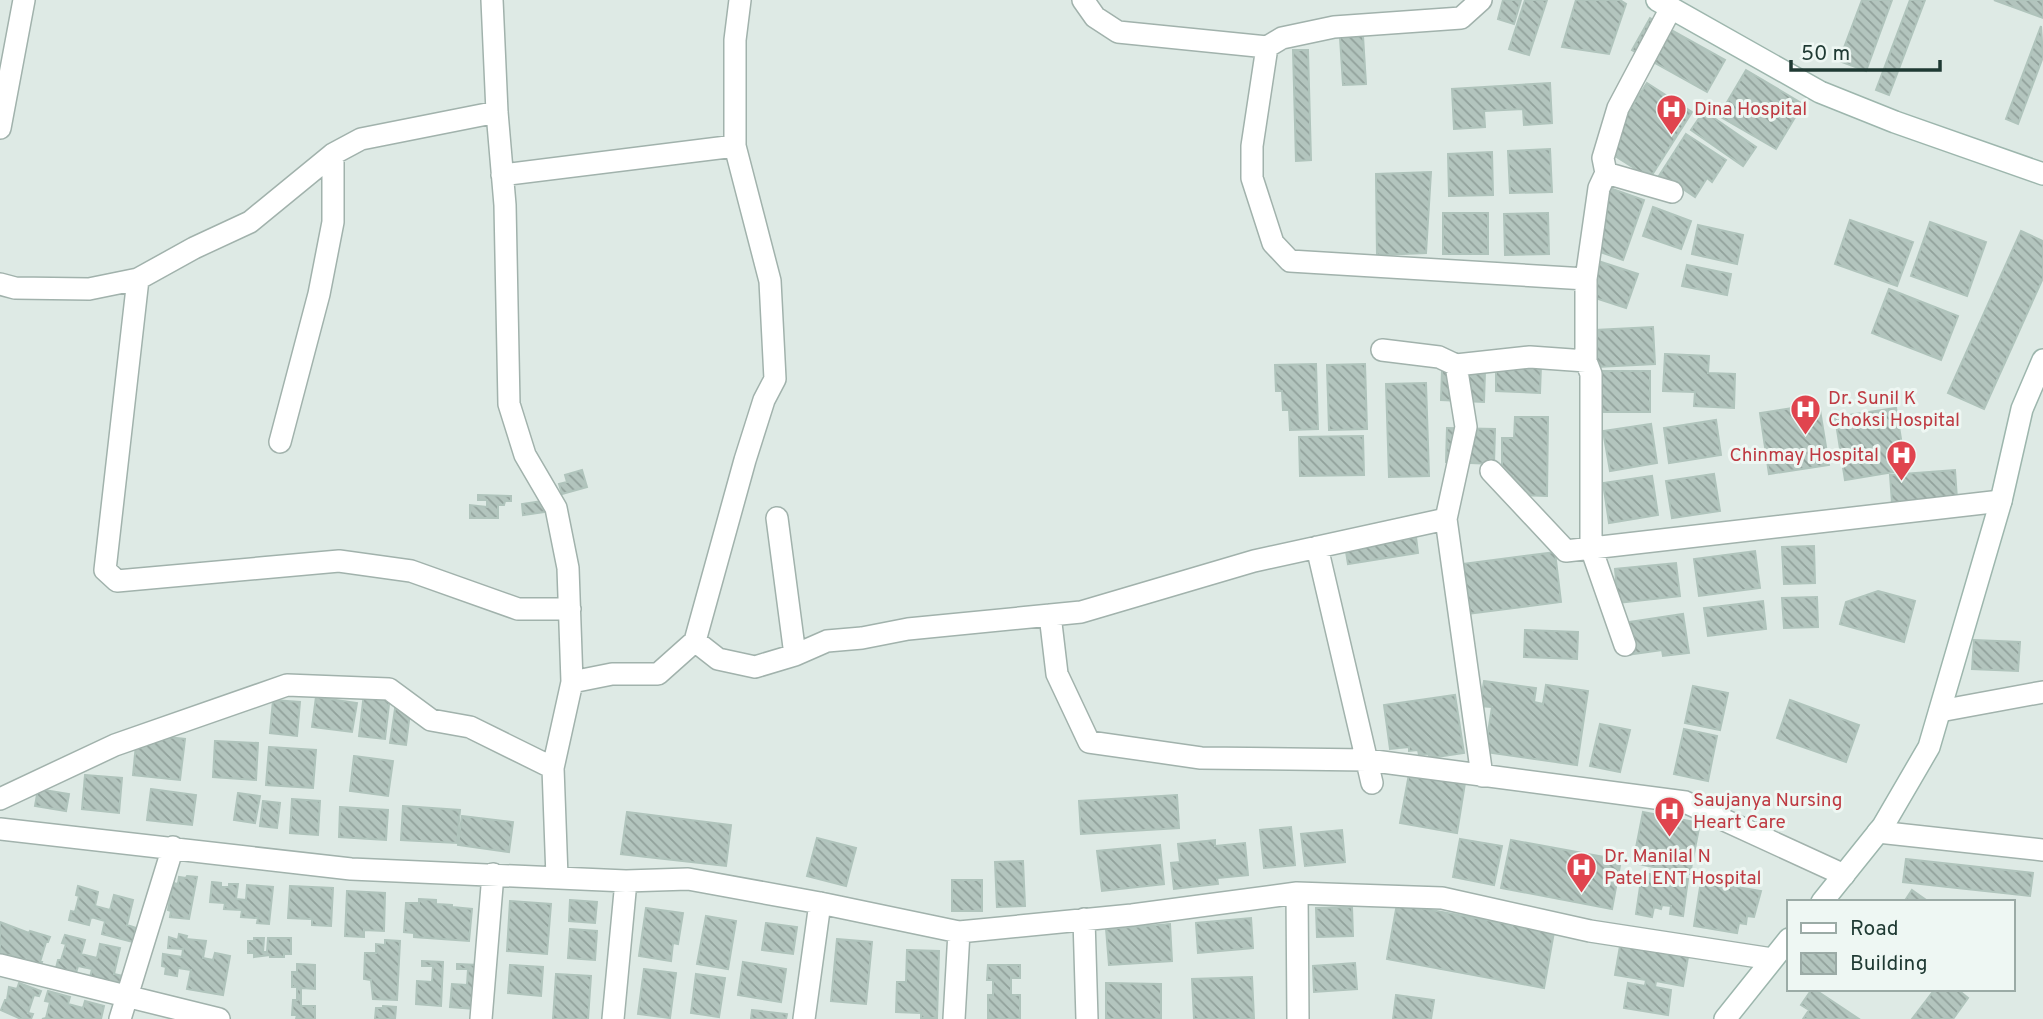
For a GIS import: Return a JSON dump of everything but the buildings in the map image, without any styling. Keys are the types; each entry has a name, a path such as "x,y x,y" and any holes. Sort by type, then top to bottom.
{"street":[{"path":"0,128 24,0"},
{"path":"492,0 508,311 509,404 525,455 556,508 568,568 572,682 553,768 557,877"},
{"path":"572,682 612,674 658,674 695,641 748,448 764,400 775,379 770,281 735,146 735,40 740,0"},
{"path":"1083,0 1095,17 1118,32 1267,47 1282,38 1334,27 1461,18 1481,0"},
{"path":"1625,645 1591,548 1591,374 1586,361 1586,279 1599,188 1606,173 1603,158 1618,108 1664,4 1820,92 1895,122 2043,174"},
{"path":"1267,47 1252,146 1252,178 1273,243 1290,261 1586,279"},
{"path":"0,284 15,288 89,289 138,279 194,248 250,222 333,154 361,139 497,112"},
{"path":"502,175 735,146"},
{"path":"280,442 319,293 333,222 333,154"},
{"path":"1606,173 1672,192"},
{"path":"138,279 105,570 117,581 339,561 411,571 518,609 570,609"},
{"path":"1382,350 1440,357 1456,365 1530,357 1586,361"},
{"path":"1824,900 1878,832 1929,747 2001,501 2022,409 2043,360"},
{"path":"1456,365 1466,427 1446,519 1482,776"},
{"path":"1491,471 1566,551 2001,501"},
{"path":"777,518 795,655"},
{"path":"695,641 718,659 755,667 795,655 827,641 862,638 908,629 1081,612 1254,561 1446,519"},
{"path":"1317,547 1371,783"},
{"path":"1050,615 1057,674 1089,742 1201,758 1367,760 1685,802 1844,876"},
{"path":"0,799 115,745 287,685 389,689 431,720 470,727 553,768"},
{"path":"1940,711 2043,692"},
{"path":"0,829 351,869 626,881 688,879 960,932 1132,915 1297,893 1442,898 1590,931 1772,959"},
{"path":"1878,832 2043,850"},
{"path":"120,1019 173,847"},
{"path":"481,1019 493,874"},
{"path":"613,1019 626,881"},
{"path":"1297,893 1298,1019"},
{"path":"804,1019 820,903"},
{"path":"1084,919 1087,1019"},
{"path":"954,1019 960,932"},
{"path":"1725,1019 1787,941"},
{"path":"0,965 219,1019"}],"place":[{"name":"Dina Hospital","path":"1671,137"},
{"name":"Dr. Sunil K Choksi Hospital","path":"1805,437"},
{"name":"Chinmay Hospital","path":"1902,483"},
{"name":"Saujanya Nursing Heart Care","path":"1670,839"},
{"name":"Dr. Manilal N Patel ENT Hospital","path":"1581,895"}]}
